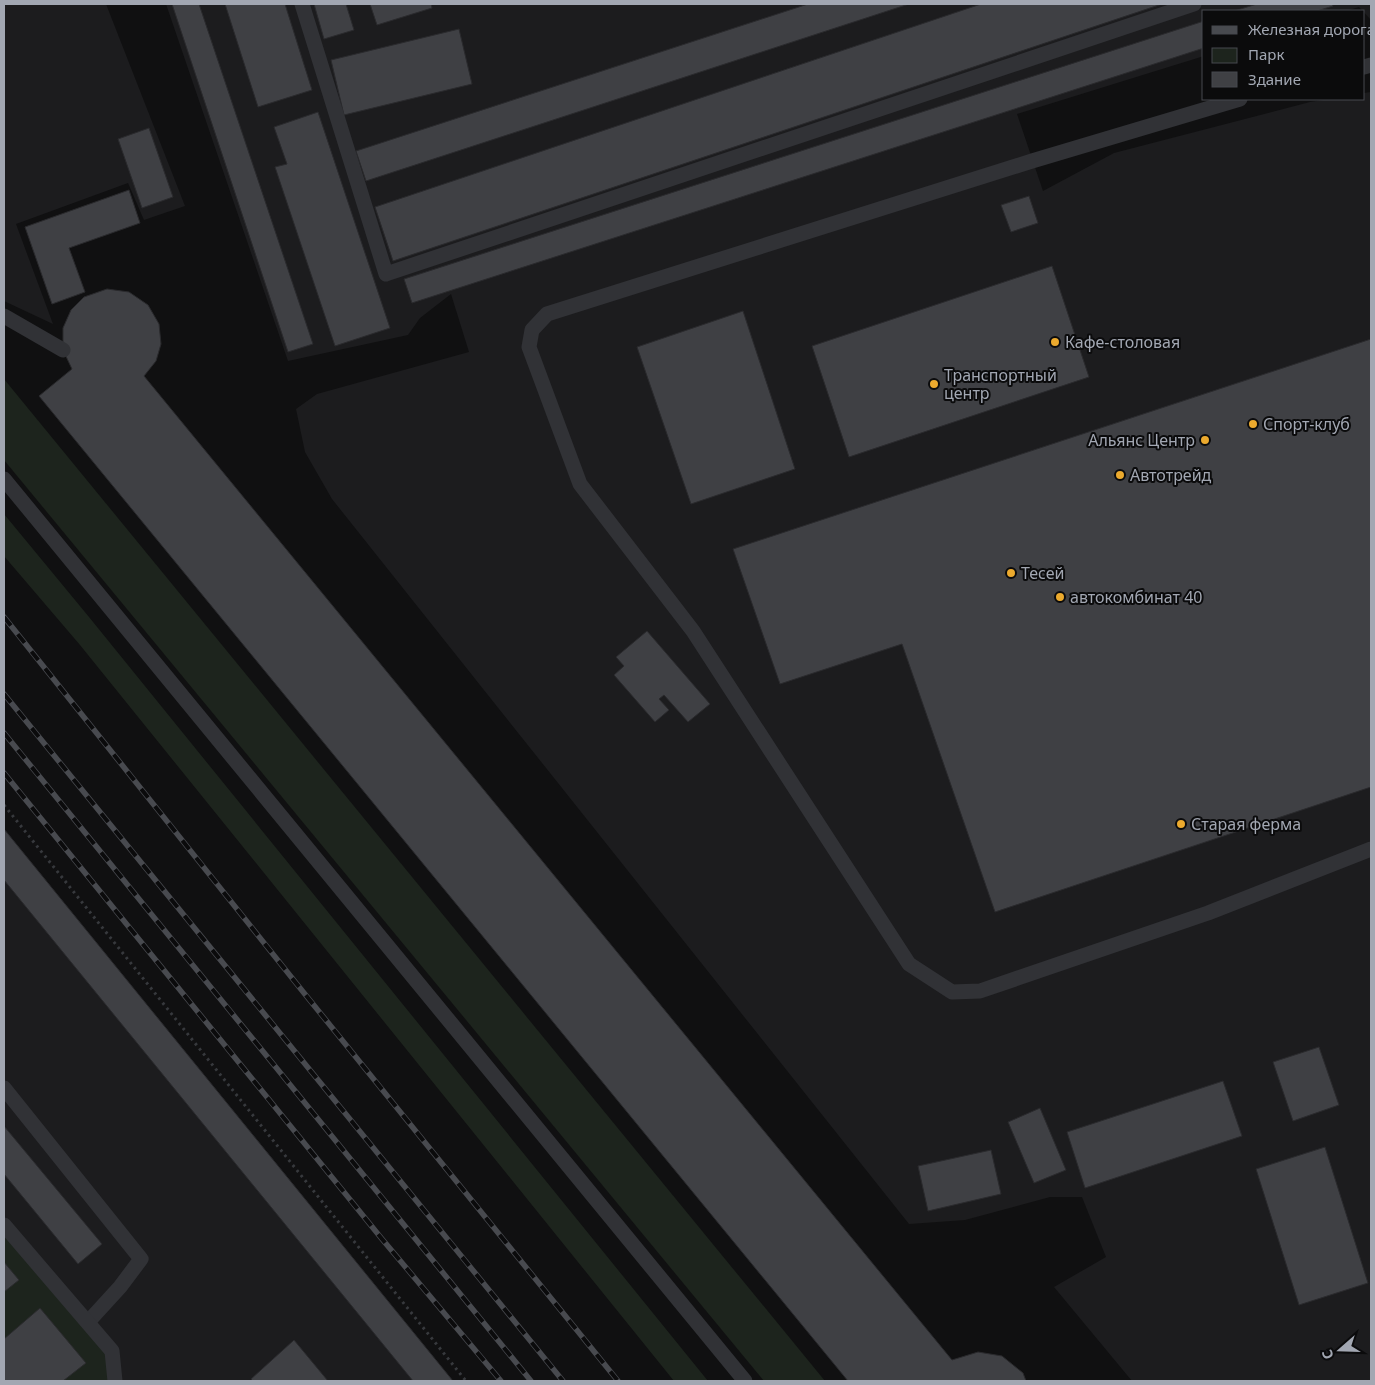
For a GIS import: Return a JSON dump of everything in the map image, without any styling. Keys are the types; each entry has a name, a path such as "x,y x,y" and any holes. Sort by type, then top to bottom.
{"lane":[{"path":"302,4 386,274 1194,4"},
{"path":"1237,100 1032,161 547,314 532,330 529,347 580,484 693,631 909,964 952,992 980,991 1208,913 1371,849"},
{"path":"4,316 63,350"},
{"path":"4,479 745,1381"},
{"path":"4,1088 141,1259 120,1287 88,1322"},
{"path":"4,1226 112,1351 115,1381"}],"path":[{"path":"4,805 466,1381"}],"shaded area":[{"path":"4,4 106,4 185,206 144,220 128,183 16,224 53,324 4,301"},
{"path":"166,4 1371,4 1371,20 1365,14 1365,10 1359,7 1349,10 1202,10 1202,57 1017,114 1043,191 1114,153 1310,102 1323,100 1365,100 1365,93 1371,92 1371,1381 1132,1381 1054,1287 1106,1257 1082,1197 1050,1197 965,1220 909,1224 332,499 305,452 296,409 317,394 469,352 451,294 420,318 408,335 288,361"},
{"path":"4,829 453,1381 4,1381"}],"green space":[{"path":"4,379 825,1381 764,1381 4,460"},
{"path":"4,514 708,1381 674,1381 80,645 4,556"},
{"path":"4,1236 108,1354 110,1381 4,1381"}],"building":[{"path":"172,4 199,4 313,344 288,352"},
{"path":"225,4 285,4 312,90 258,107"},
{"path":"314,4 346,4 354,30 324,39"},
{"path":"370,4 431,4 432,8 377,25"},
{"path":"808,4 909,4 366,181 356,151"},
{"path":"981,4 1162,4 393,261 375,207"},
{"path":"1257,4 1332,4 1333,6 1320,10 1237,10"},
{"path":"1202,22 1202,49 412,303 404,279"},
{"path":"459,29 472,84 344,115 331,60"},
{"path":"318,112 390,328 335,346 275,167 287,164 274,127"},
{"path":"149,128 173,197 142,208 118,139"},
{"path":"129,190 140,223 69,248 85,292 52,304 25,227"},
{"path":"1029,196 1038,223 1011,232 1001,205"},
{"path":"1052,266 1089,377 849,457 812,346"},
{"path":"107,289 129,292 148,305 159,324 161,344 156,361 144,376 952,1360 978,1352 1002,1356 1023,1373 1026,1381 848,1381 39,396 72,369 63,350 63,328 71,310 84,297"},
{"path":"743,311 795,469 691,504 637,347"},
{"name":"автокомбинат 40","path":"1371,339 1371,787 995,912 902,644 780,684 733,549"},
{"path":"647,631 710,704 688,722 664,695 659,699 669,710 655,722 614,675 624,666 616,657"},
{"path":"4,829 453,1381 413,1381 4,880"},
{"path":"1319,1047 1339,1105 1293,1121 1273,1062"},
{"path":"1223,1081 1242,1136 1085,1188 1067,1132"},
{"path":"1040,1108 1066,1170 1034,1183 1008,1122"},
{"path":"4,1126 102,1244 78,1264 4,1174"},
{"path":"1325,1147 1368,1283 1299,1305 1256,1169"},
{"path":"991,1150 1001,1194 928,1211 918,1166"},
{"path":"4,1262 19,1280 4,1292"},
{"path":"40,1308 86,1363 63,1381 4,1381 4,1339"},
{"path":"294,1340 328,1381 253,1381 251,1379"}],"railway":[{"path":"4,617 304,993 618,1381"},
{"path":"4,694 563,1381"},
{"path":"4,733 531,1381"},
{"path":"4,773 382,1239 501,1381"}],"place":[{"name":"Кафе-столовая","path":"1055,342"},
{"name":"Транспортный центр","path":"934,384"},
{"name":"Спорт-клуб","path":"1253,424"},
{"name":"Альянс Центр","path":"1205,440"},
{"name":"Автотрейд","path":"1120,475"},
{"name":"Тесей","path":"1011,573"},
{"name":"автокомбинат 40","path":"1060,597"},
{"name":"Старая ферма","path":"1181,824"}]}
